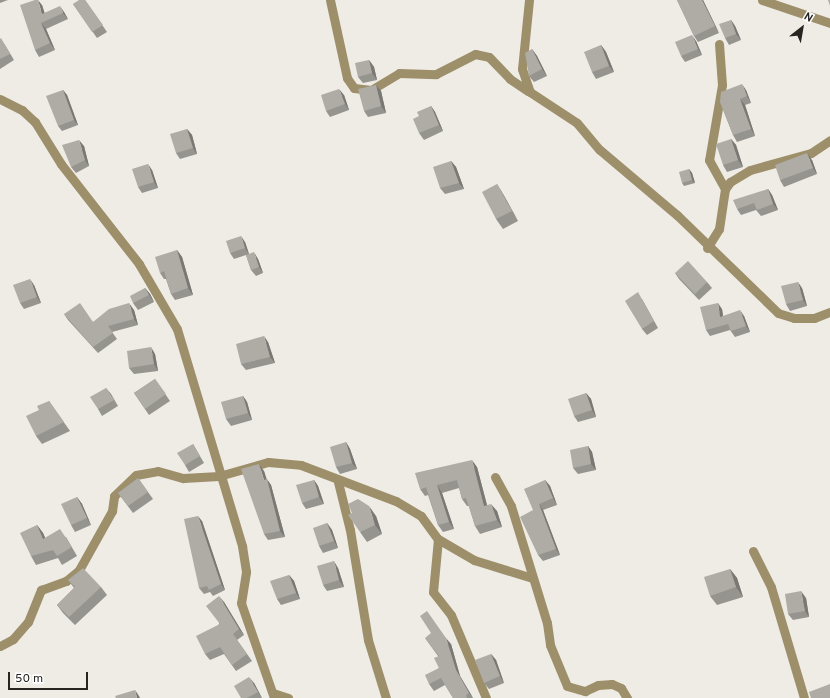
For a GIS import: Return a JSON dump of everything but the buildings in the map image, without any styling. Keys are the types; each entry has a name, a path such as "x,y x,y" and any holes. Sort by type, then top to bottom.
{"street":[{"path":"330,0 348,78 354,88 371,90 399,73 436,74 475,54 489,57 510,79 577,123 600,150 677,215 707,248 778,313 814,318 830,312"},
{"path":"529,0 522,69 530,92"},
{"path":"762,0 830,23"},
{"path":"707,248 719,229 725,189 709,160 722,85 719,44"},
{"path":"0,99 22,110 35,122 61,164 139,264 177,329 219,476 245,560 242,608 273,695 288,698"},
{"path":"725,189 750,170 797,158 830,140"},
{"path":"0,646 13,639 28,622 41,590 66,581 78,570 112,511 114,496 136,475 158,471 183,478 219,476 268,462 301,465 338,482 396,501 421,516 438,539 474,560 532,578"},
{"path":"495,477 511,506 550,645 568,686 586,691 598,685 612,684 621,688 627,698"},
{"path":"338,482 350,530 368,640 386,698"},
{"path":"438,539 433,592 451,615 486,698"},
{"path":"753,551 771,586 804,698"}]}
